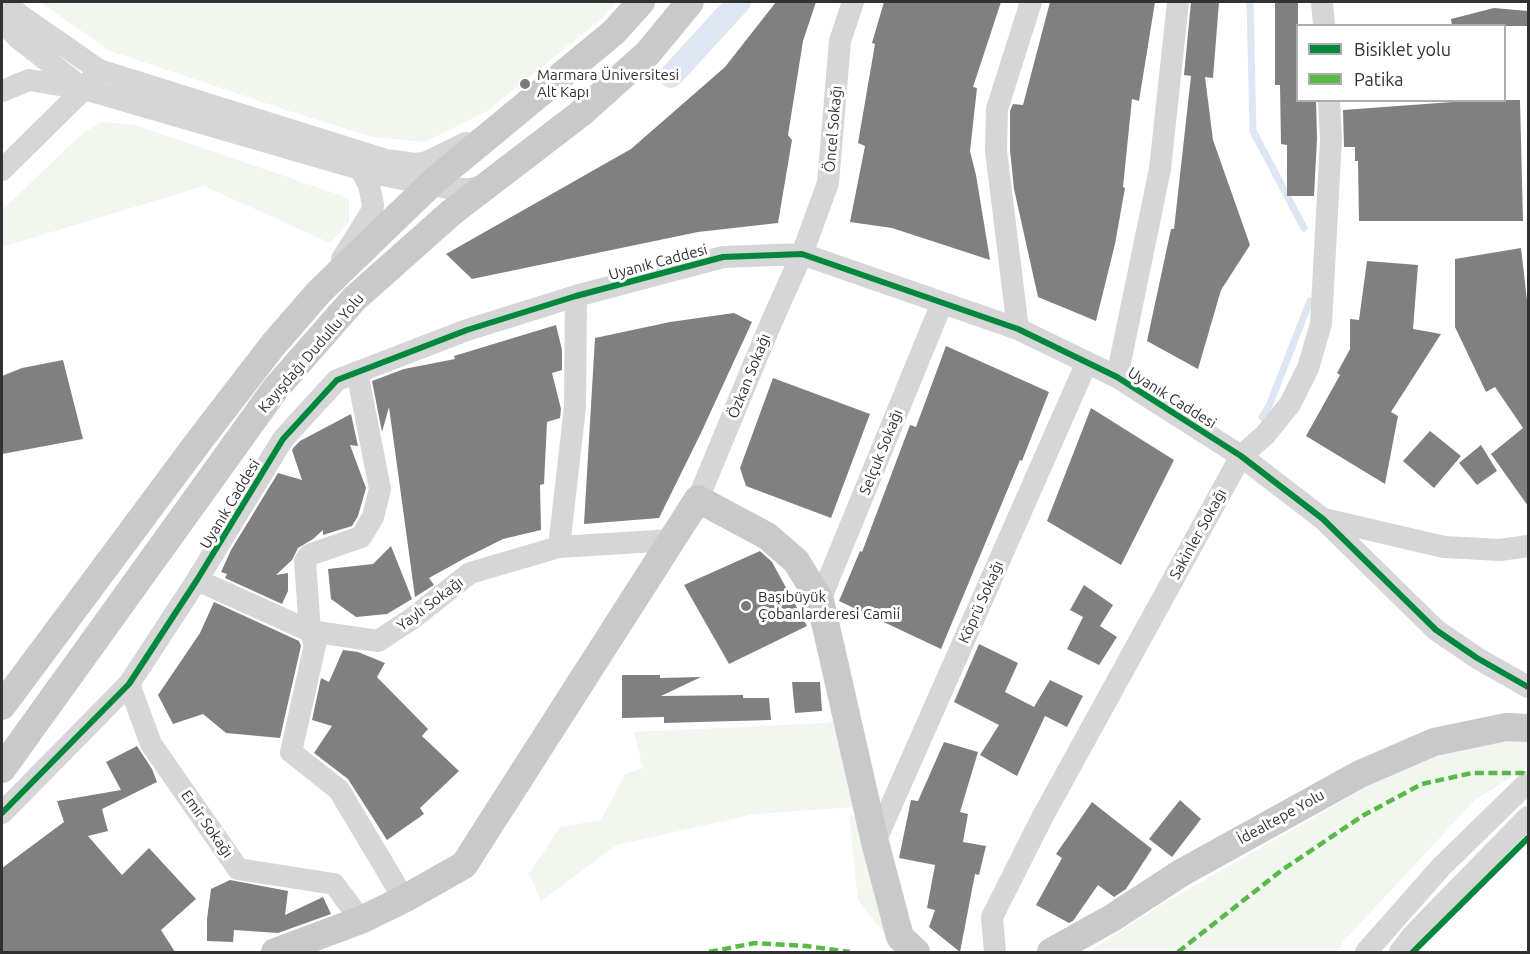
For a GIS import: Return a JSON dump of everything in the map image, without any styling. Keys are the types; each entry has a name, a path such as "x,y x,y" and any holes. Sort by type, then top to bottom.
{"main road":[{"name":"Kayışdağı Dudullu Yolu","path":"2,706 202,437 273,345 319,292 430,184 614,32 641,2"},
{"name":"Kayışdağı Dudullu Yolu","path":"2,769 276,388 354,299 452,212 580,114 648,53 690,2"},
{"path":"275,952 361,920 464,865 698,499 767,536 796,561 820,600 874,842 900,938 916,952"},
{"name":"İdealtepe Yolu","path":"1051,952 1112,918 1181,873 1360,774 1434,742 1498,729 1528,728"}],"street":[{"path":"7,2 17,13 99,70 386,160 415,164 438,158 519,111"},
{"name":"Öncel Sokağı","path":"802,254 828,183 840,41 853,2"},
{"path":"1018,329 996,151 996,109 1031,2"},
{"path":"1117,377 1160,169 1178,2"},
{"path":"1322,2 1324,24"},
{"path":"2,21 18,38 84,89"},
{"path":"2,170 84,89 99,70"},
{"path":"2,91 29,80 84,89 361,170 462,189 487,185"},
{"name":"Sakinler Sokağı","path":"995,952 992,917 1043,816 1241,456 1265,435 1290,404 1308,368 1322,324 1331,139 1329,102"},
{"path":"319,292 372,211 369,184 361,170"},
{"name":"Uyanık Caddesi","path":"2,813 129,684 197,580 283,439 337,380 467,330 576,296 723,257 802,254 1018,329 1117,377 1241,456 1323,519 1436,630 1477,658 1528,687"},
{"name":"Özkan Sokağı","path":"698,499 802,254"},
{"path":"560,547 575,406 576,296"},
{"name":"Selçuk Sokağı","path":"820,600 942,303"},
{"name":"Köprü Sokağı","path":"874,842 1087,362"},
{"path":"357,372 380,489 373,517 361,537 309,555 305,561 310,631 315,645 291,752 339,789 404,899"},
{"path":"1323,519 1444,547 1500,550 1528,546"},
{"name":"Yaylı Sokağı","path":"197,580 310,631 378,641 413,618 470,573 560,547 672,540"},
{"name":"Emir Sokağı","path":"129,684 151,744 238,869 334,884 361,920"},
{"path":"1366,952 1441,867 1528,782"},
{"path":"1401,952 1413,935 1528,817"}],"shaded area":[{"path":"40,2 617,2 600,20 487,111 425,142 373,137 110,51"},
{"path":"102,122 135,125 340,195 349,200 349,222 330,243 204,186 2,247 2,210 83,133"},
{"path":"833,721 854,807 754,814 617,845 541,901 529,874 560,827 601,820 625,774 643,768 634,732"},
{"path":"1528,736 1528,767 1475,800 1343,942 1337,952 1088,952 1166,902 1398,769 1441,751"},
{"path":"849,815 863,819 894,946 858,900"}],"building":[{"path":"776,2 816,2 803,41 788,135 792,140 778,223 698,232 472,279 446,254 631,149 725,67"},
{"path":"884,2 1001,2 973,87 977,88 970,151 990,260 892,228 850,222 865,146 858,143 875,44 872,43"},
{"path":"1050,2 1155,2 1139,101 1132,99 1123,187 1125,188 1115,244 1096,321 1038,297 1014,189 1010,150 1010,111 1013,104 1023,105"},
{"path":"1191,2 1219,2 1213,78 1205,77 1213,140 1250,245 1221,290 1198,369 1147,341 1171,229 1174,229 1191,76 1184,75"},
{"path":"1275,2 1298,2 1296,102 1316,102 1314,196 1287,196 1287,145 1281,144 1280,85 1275,85"},
{"path":"1494,8 1528,11 1528,26 1452,24 1451,19"},
{"path":"1520,100 1523,221 1359,221 1358,161 1355,161 1355,147 1344,147 1343,110 1453,102"},
{"path":"1521,248 1528,309 1528,506 1491,454 1523,428 1495,387 1486,392 1455,327 1455,259"},
{"path":"1367,261 1418,265 1413,329 1441,334 1391,412 1398,416 1385,484 1306,436 1340,375 1337,373 1350,349 1350,319 1359,320"},
{"path":"734,313 752,322 659,518 584,524 595,338 670,322"},
{"path":"556,325 562,350 562,370 552,373 561,409 560,418 547,422 544,484 540,485 541,530 503,539 467,557 429,578 434,585 415,597 389,407 382,432 372,381 404,369 455,359 454,356"},
{"path":"946,346 1049,392 1022,461 1020,460 941,649 839,601 860,551 862,552 910,425 916,427"},
{"path":"63,360 83,439 2,454 2,376 22,368"},
{"path":"773,378 870,414 831,518 746,486 740,468"},
{"path":"1091,408 1174,460 1121,565 1047,521"},
{"path":"351,414 358,446 350,445 366,488 358,516 352,526 323,535 323,530 298,548 292,560 276,575 288,573 288,591 282,604 225,578 227,574 221,572 231,550 278,473 302,480 292,450 294,447 300,441"},
{"path":"1430,431 1461,456 1434,488 1403,461"},
{"path":"1481,445 1497,471 1477,485 1459,463"},
{"path":"391,546 412,599 387,614 356,617 331,599 328,569 373,564"},
{"name":"Başıbüyük Çobanlarderesi Camii","path":"760,551 772,562 807,626 729,664 684,585"},
{"path":"1084,585 1113,605 1100,626 1117,637 1099,665 1067,649 1083,617 1070,610"},
{"path":"214,602 299,641 301,646 280,738 226,733 203,714 173,724 158,695 200,633"},
{"path":"979,644 1018,663 1005,692 1034,707 1050,680 1083,696 1067,727 1045,716 1017,776 980,755 999,725 954,702"},
{"path":"343,650 358,652 385,663 377,677 428,729 422,736 459,771 420,808 424,814 387,840 348,779 314,753 332,726 312,720 321,678 329,682"},
{"path":"622,675 660,675 660,678 701,677 661,696 743,695 743,698 769,698 771,720 664,723 664,717 622,718"},
{"path":"792,682 820,682 822,711 795,713"},
{"path":"944,742 978,752 960,812 968,814 963,842 986,846 979,875 975,874 960,952 929,927 935,910 927,908 935,865 899,858 911,800 918,801"},
{"path":"137,746 152,769 157,782 102,809 108,831 88,836 122,875 149,848 196,899 161,930 175,952 2,952 2,868 64,822 57,801 121,790 106,762"},
{"path":"1180,800 1201,819 1172,857 1149,839"},
{"path":"1092,802 1152,849 1126,889 1114,897 1098,885 1073,921 1069,923 1036,905 1062,858 1056,854"},
{"path":"230,880 288,891 285,915 323,897 331,914 278,933 234,930 233,942 207,941 211,889"}],"waterway":[{"path":"671,76 739,2"},
{"path":"1250,2 1253,131 1304,228"},
{"path":"1262,417 1269,406 1310,301"}],"marked path":[{"path":"1178,952 1282,870 1364,815 1422,784 1472,773 1523,773 1528,776"},
{"path":"709,952 755,943 806,946 850,952"}],"cycle path":[{"path":"2,813 129,684 197,580 283,439 337,380 467,330 576,296 723,257 802,254 1018,329 1117,377 1241,456 1323,519 1436,630 1477,658 1528,687"},
{"path":"1413,952 1528,838"}],"place":[{"name":"Marmara Üniversitesi Alt Kapı","path":"525,84"},
{"name":"Başıbüyük Çobanlarderesi Camii","path":"746,606"}]}
